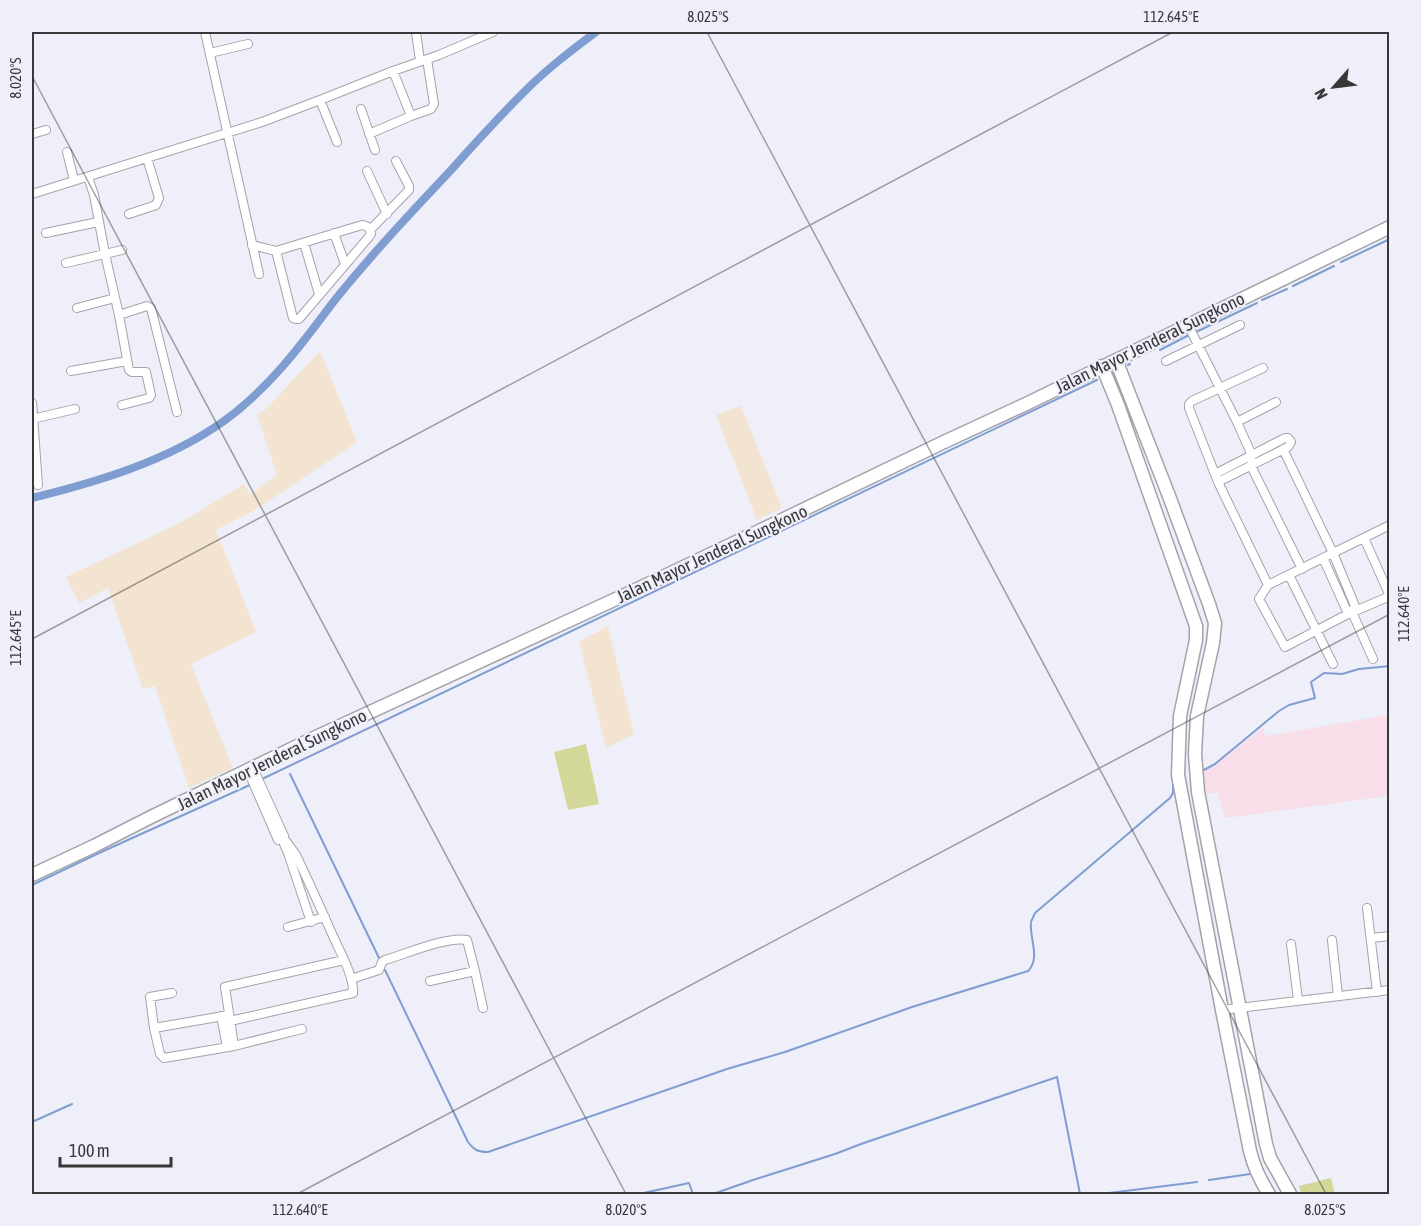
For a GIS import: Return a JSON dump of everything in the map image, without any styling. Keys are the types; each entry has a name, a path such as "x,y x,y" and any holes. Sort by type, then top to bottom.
{"main road":[{"name":"Jalan Mayor Jenderal Sungkono","path":"32,875 153,816 255,778 350,722 639,588 1389,227"},
{"path":"1116,360 1214,618 1213,643 1197,716 1195,754 1198,792 1268,1151 1290,1194"},
{"path":"1102,366 1196,626 1196,640 1180,716 1178,775 1254,1165 1259,1179 1269,1194"},
{"path":"1180,716 1197,716"}],"street":[{"path":"205,32 259,274"},
{"path":"369,134 431,109 434,104 416,32"},
{"path":"32,194 227,134 493,32"},
{"path":"210,53 248,44"},
{"path":"393,71 411,116"},
{"path":"320,100 337,142"},
{"path":"362,109 375,150"},
{"path":"32,134 46,130"},
{"path":"67,152 74,180"},
{"path":"129,214 156,205 159,201 147,158"},
{"path":"370,230 409,190 396,161"},
{"path":"367,171 387,214"},
{"path":"88,177 94,195 130,372 146,372 151,396 122,405"},
{"path":"46,232 98,222"},
{"path":"252,245 276,251 362,225 367,226 371,234 299,319 294,318 276,251"},
{"path":"334,233 345,264"},
{"path":"304,243 319,294"},
{"path":"66,263 122,250"},
{"path":"77,308 115,298"},
{"path":"119,315 147,306 152,308 177,412"},
{"path":"1188,325 1237,422 1251,455 1253,470 1302,569"},
{"path":"1166,361 1240,325"},
{"path":"71,371 127,361"},
{"path":"1263,368 1192,401 1189,408 1217,478 1268,585"},
{"path":"1237,422 1276,402"},
{"path":"32,405 38,485"},
{"path":"32,418 75,408"},
{"path":"1285,438 1291,442 1283,449 1253,465 1217,478 1251,455 1285,438"},
{"path":"1283,449 1333,553 1355,606 1353,612 1373,659"},
{"path":"1364,538 1389,596 1284,646 1260,599 1268,585 1389,525"},
{"path":"1323,558 1346,609 1353,612"},
{"path":"1289,575 1333,664"},
{"path":"255,778 287,849 311,922"},
{"path":"154,1028 227,1017 352,993 351,979 325,917 296,855 283,840"},
{"path":"1367,908 1377,992"},
{"path":"288,927 325,917"},
{"path":"1371,938 1389,936"},
{"path":"351,979 379,970 382,962 386,960 448,940 464,939 467,940 483,1008"},
{"path":"1332,940 1338,996"},
{"path":"1291,944 1298,1000"},
{"path":"231,1046 225,987 344,960"},
{"path":"430,981 475,971"},
{"path":"1222,1010 1389,990"},
{"path":"172,993 150,997 154,1028 160,1054 164,1058 231,1046 302,1029"}],"shaded area":[{"path":"320,351 357,442 255,510 216,530 256,632 191,664 233,768 189,788 155,686 143,689 108,588 79,603 66,577 180,523 244,484 250,495 277,475 257,415 267,408"},
{"path":"741,406 782,508 757,520 716,415"},
{"path":"608,626 634,734 606,748 579,642"},
{"path":"1389,715 1389,796 1225,818 1218,792 1203,795 1202,773 1263,727 1265,736"}],"green space":[{"path":"586,744 599,804 568,810 554,752"},
{"path":"1331,1178 1335,1194 1301,1194 1299,1186"}],"waterway":[{"path":"32,498 82,485 156,459 202,435 240,409 269,382 341,292 498,119 543,74 596,32"},
{"path":"1341,262 1390,239"},
{"path":"1293,286 1334,266"},
{"path":"1262,300 1287,289"},
{"path":"1196,332 1257,303"},
{"path":"1160,350 1189,335"},
{"path":"260,780 1097,380"},
{"path":"1202,771 1215,764 1279,711 1289,705 1315,698 1311,682 1324,673 1342,674 1359,669 1390,666"},
{"path":"290,774 379,958"},
{"path":"385,970 468,1142 476,1150 488,1152 727,1069 1028,971 1034,960 1031,922 1035,913 1170,798 1173,793 1173,781"},
{"path":"32,885 252,784"},
{"path":"713,1194 1057,1077 1080,1194"},
{"path":"32,1122 72,1104"},
{"path":"1209,1180 1250,1174"},
{"path":"1101,1194 1197,1182"},
{"path":"639,1194 689,1183 693,1194"}]}
